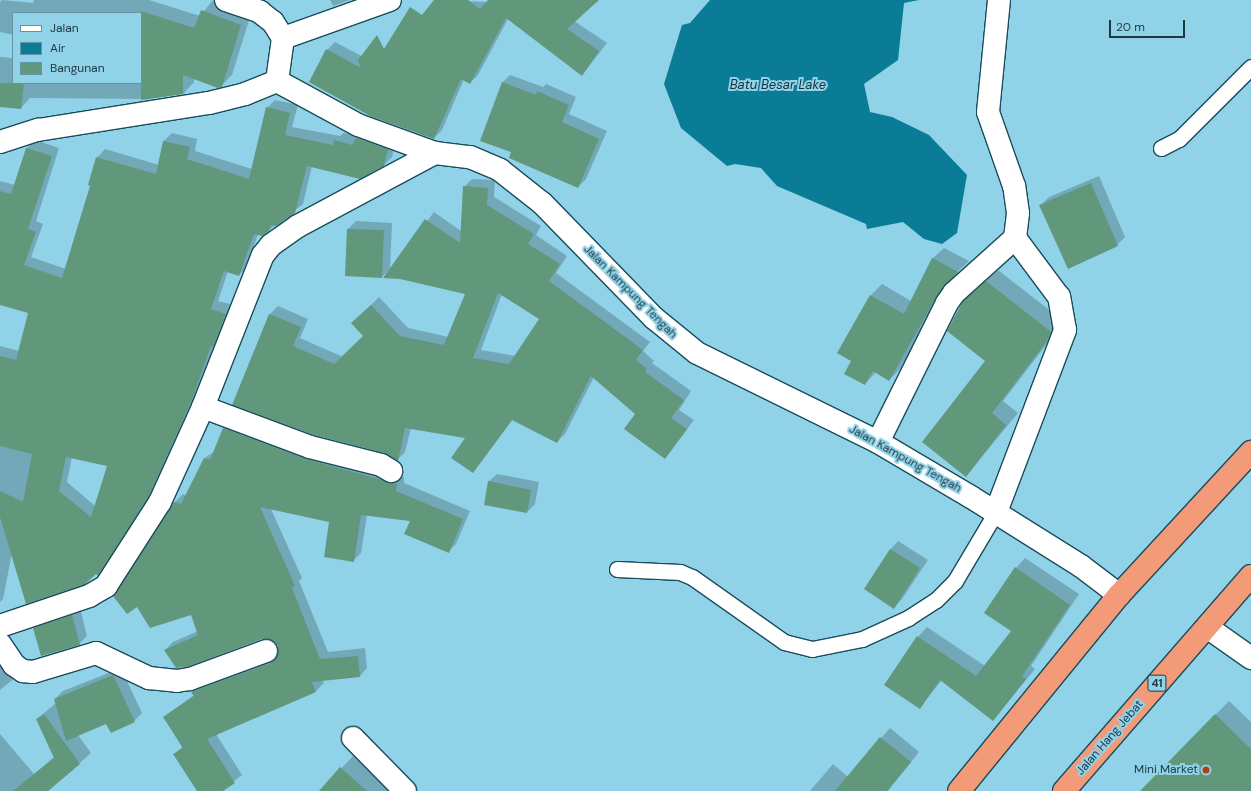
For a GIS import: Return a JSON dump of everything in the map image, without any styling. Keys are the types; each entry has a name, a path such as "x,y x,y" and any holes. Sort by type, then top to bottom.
{"highway":[{"path":"959,791 1119,595 1251,452"},
{"name":"Jalan Hang Jebat","path":"1064,791 1251,576"}],"street":[{"path":"0,142 38,130 209,103 245,94 277,81 283,38 273,22 260,12 226,0"},
{"path":"283,38 390,0"},
{"path":"878,442 946,303 954,293 1015,238 1018,212 1014,186 988,112 999,0"},
{"name":"Jalan Kampung Tengah","path":"277,81 358,125 435,153 470,157 500,170 542,203 654,318 697,353 878,442 996,512 1081,566 1119,595"},
{"path":"0,626 90,596 106,586 160,502 203,407 263,255 272,245 298,226 435,153"},
{"path":"996,512 1065,330 1059,297 1015,238"},
{"path":"203,407 310,447 381,465 391,471"},
{"path":"1208,627 1251,658"},
{"path":"0,644 14,666 23,671 33,672 96,653 149,678 177,681 190,678 266,651"},
{"path":"353,738 405,791"}],"lane":[{"path":"1161,148 1179,139 1251,67"},
{"path":"617,569 680,572 692,577 784,642 812,649 862,639 908,618 936,600 955,581 996,512"}],"water":[{"name":"Batu Besar Lake","path":"710,0 919,0 904,3 898,60 864,84 870,112 892,117 929,135 967,175 957,233 942,244 924,239 903,222 867,229 866,224 777,186 761,168 735,164 727,166 681,128 664,84 682,25 690,23"}],"building":[{"path":"434,0 468,0 480,9 488,0 599,0 567,29 599,51 582,76 506,18 470,84 461,79 434,139 370,116 309,82 326,49 361,68 358,60 377,35 384,49 410,7 422,15"},
{"path":"201,10 241,25 222,87 218,88 183,75 183,94 141,100 141,11 194,28"},
{"path":"502,82 536,95 537,91 569,105 562,122 599,139 578,188 509,158 511,152 480,141"},
{"path":"0,83 24,84 21,109 0,107"},
{"path":"266,107 290,113 285,135 333,145 334,140 352,145 356,138 388,149 384,166 360,179 307,166 295,213 276,226 271,225 269,231 262,236 254,234 239,276 224,271 211,309 226,314 213,347 211,346 191,402 149,496 98,576 96,574 84,585 26,604 0,517 0,491 23,502 32,454 0,446 0,356 16,360 28,313 0,305 0,191 11,194 26,148 52,156 28,229 36,232 24,265 62,278 90,186 88,185 96,157 156,174 163,141 190,147 187,159 249,179","holes":["66,457 107,466 91,517 59,491"]},
{"path":"1091,183 1118,246 1068,269 1039,205"},
{"path":"463,186 488,188 487,205 534,234 528,244 560,264 549,281 643,350 636,360 647,369 645,372 684,400 671,418 687,429 665,459 624,429 635,414 591,376 557,443 512,420 473,473 451,458 465,438 405,428 398,461 384,453 314,435 232,405 269,314 301,327 293,346 334,364 363,336 351,323 371,305 400,336 444,345 465,294 400,279 383,278 425,219 460,243","holes":["498,293 539,319 509,364 473,358"]},
{"path":"347,229 384,230 382,278 345,276"},
{"path":"932,258 958,272 937,296 889,381 873,371 865,385 844,374 851,361 837,353 870,295 904,314"},
{"path":"986,281 1051,332 1047,341 992,413 1006,425 966,477 922,442 985,361 947,331 963,301"},
{"path":"223,428 306,459 397,484 396,491 463,519 449,553 404,534 410,521 361,515 354,562 324,557 329,522 260,507 295,586 292,588 320,659 358,656 360,677 312,682 316,692 207,739 235,783 223,791 197,791 173,754 183,748 163,717 194,696 191,692 271,663 278,654 278,646 274,641 262,639 187,667 176,668 164,650 198,635 191,615 150,628 137,607 127,614 113,596 174,502 181,504 204,458 210,460"},
{"path":"488,481 531,490 527,513 484,505"},
{"path":"890,549 920,568 894,609 864,589"},
{"path":"1015,567 1070,605 1022,676 1026,679 993,721 940,680 920,709 884,685 917,636 976,676 1011,631 984,613"},
{"path":"72,615 80,645 41,656 33,628"},
{"path":"113,675 135,722 111,733 106,724 66,741 54,699"},
{"path":"44,714 80,764 48,791 13,791 54,758 36,719"},
{"name":"Mini Market","path":"1215,714 1251,749 1251,791 1140,791"},
{"path":"880,737 911,762 887,791 835,791"},
{"path":"340,767 367,791 319,791"}],"place":[{"name":"Mini Market","path":"1206,770"}]}
